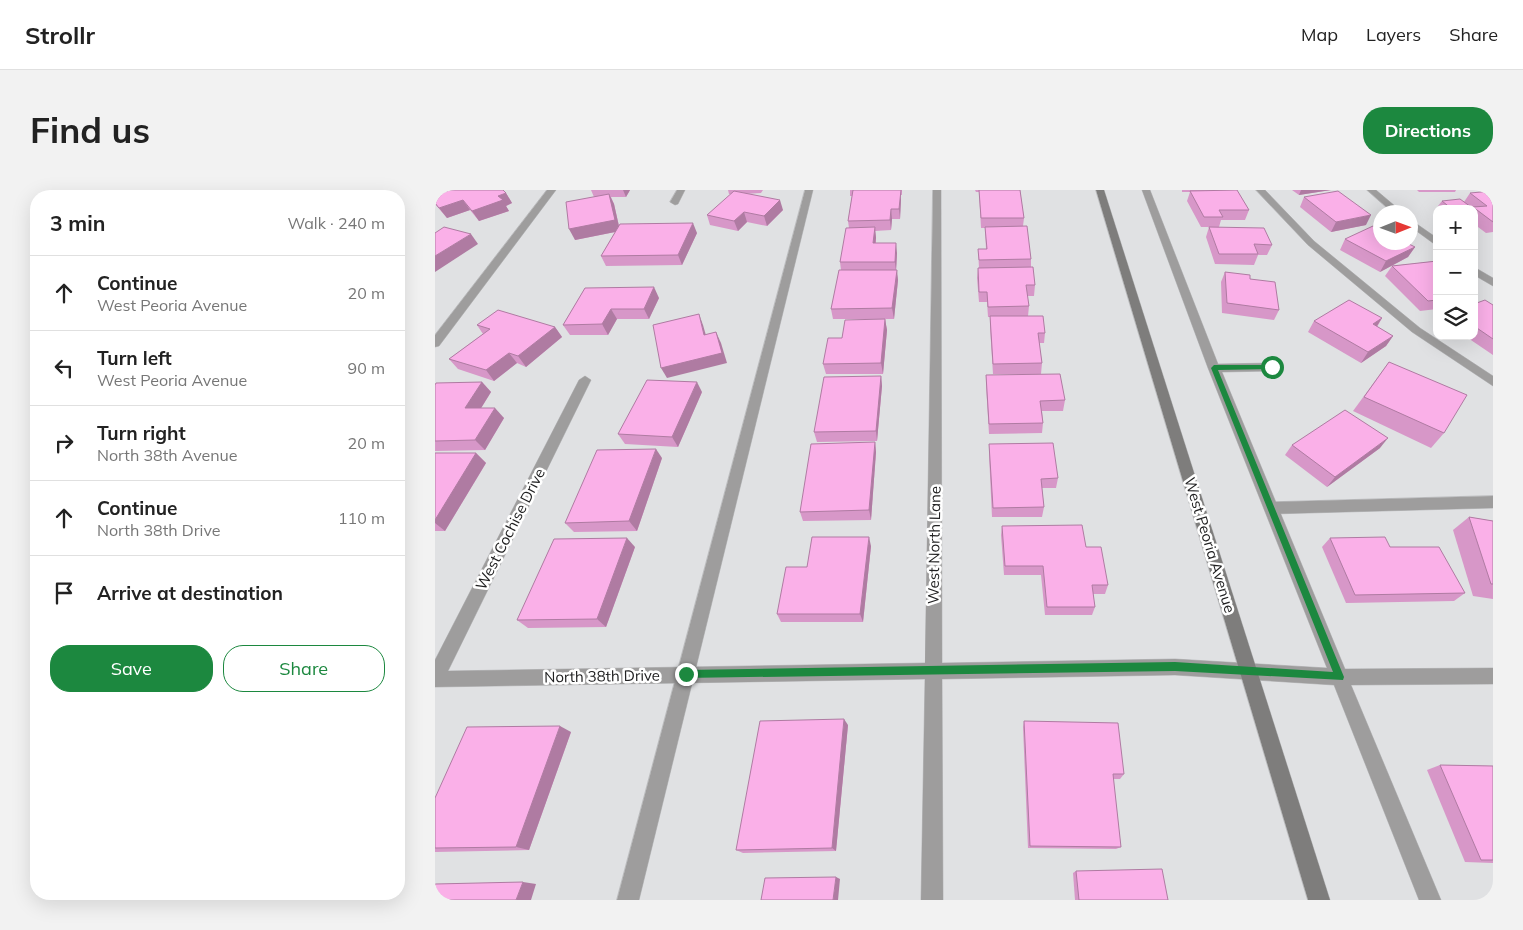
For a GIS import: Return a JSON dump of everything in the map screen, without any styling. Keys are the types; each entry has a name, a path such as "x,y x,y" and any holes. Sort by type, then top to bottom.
{"main road":[{"name":"West Peoria Avenue","path":"1101,190 1319,900"}],"street":[{"path":"435,343 551,190"},
{"path":"675,202 681,190"},
{"path":"628,900 809,190"},
{"name":"West North Lane","path":"932,900 937,190"},
{"path":"1146,190 1214,368 1430,900"},
{"path":"1260,190 1318,250 1416,330 1493,382"},
{"path":"1371,190 1389,205"},
{"path":"1418,228 1433,240"},
{"path":"1478,273 1493,283"},
{"path":"1214,368 1272,367"},
{"name":"West Cochise Drive","path":"435,678 585,380"},
{"path":"1271,508 1493,502"},
{"name":"North 38th Drive","path":"435,678 933,669 1175,667 1339,677 1493,676"}],"building":[{"path":"450,190 503,190 506,193 498,196 503,200 472,211 463,200 439,208 435,203 435,195"},
{"path":"853,190 901,190 899,209 891,209 890,220 848,221"},
{"path":"979,190 1020,190 1024,218 981,218"},
{"path":"1237,190 1249,210 1219,210 1223,217 1204,217 1190,191"},
{"path":"734,191 780,200 764,216 744,212 734,221 707,215"},
{"path":"1338,191 1371,215 1336,222 1304,197"},
{"path":"1493,192 1493,222 1478,211 1478,207 1487,206 1470,193"},
{"path":"609,194 615,220 569,229 566,202"},
{"path":"1460,199 1468,205 1447,205 1442,201"},
{"path":"693,223 678,255 601,256 620,224"},
{"path":"1027,226 1031,259 979,260 978,249 987,249 985,227"},
{"path":"1373,226 1373,250 1409,250 1386,261 1345,239"},
{"path":"444,227 471,234 435,256 435,233"},
{"path":"875,227 873,243 896,243 895,262 840,262 846,228"},
{"path":"1209,227 1264,228 1272,245 1254,244 1258,254 1219,254"},
{"path":"1433,261 1433,300 1428,301 1392,266"},
{"path":"1033,267 1035,285 1026,285 1029,306 988,307 987,292 979,292 978,268"},
{"path":"839,270 897,270 892,308 831,309"},
{"path":"1225,272 1250,275 1250,279 1275,282 1279,310 1227,303"},
{"path":"654,287 644,309 611,309 602,324 563,325 585,288"},
{"path":"1349,300 1382,318 1373,324 1393,336 1368,352 1314,321"},
{"path":"1485,300 1493,305 1493,339 1478,329 1478,303"},
{"path":"498,310 555,327 518,356 509,353 486,370 449,359 490,329 477,325"},
{"path":"699,314 704,335 716,332 722,353 661,368 653,325"},
{"path":"990,316 1043,316 1045,333 1038,333 1042,363 993,364"},
{"path":"885,319 881,363 823,364 828,338 842,338 845,320"},
{"path":"1389,362 1467,395 1444,433 1364,397"},
{"path":"1060,374 1065,400 1040,401 1043,423 989,424 986,375"},
{"path":"881,376 876,431 814,432 824,377"},
{"path":"647,380 697,382 672,437 618,434"},
{"path":"482,382 465,408 495,408 475,440 435,441 436,383"},
{"path":"1345,410 1388,438 1335,477 1292,445"},
{"path":"875,442 869,510 800,512 811,444"},
{"path":"1053,443 1058,478 1041,479 1044,507 993,508 989,444"},
{"path":"656,449 629,521 565,523 597,450"},
{"path":"435,453 476,453 435,520"},
{"path":"1469,517 1493,521 1493,584 1491,584"},
{"path":"1082,525 1086,547 1101,547 1108,585 1092,585 1095,607 1047,607 1043,566 1005,566 1002,526"},
{"path":"812,537 869,537 860,614 777,614 786,567 807,567"},
{"path":"1385,537 1390,547 1439,547 1465,593 1355,595 1330,538"},
{"path":"627,538 597,619 517,620 554,539"},
{"path":"844,719 832,848 736,850 760,721"},
{"path":"1024,721 1118,723 1124,774 1113,774 1121,847 1030,846"},
{"path":"560,726 516,847 435,848 435,798 467,727"},
{"path":"1440,765 1493,766 1493,860 1481,860"},
{"path":"1162,869 1168,900 1079,900 1076,871"},
{"path":"836,877 833,900 761,900 765,878"},
{"path":"523,882 516,900 435,900 435,884"}],"route":[{"path":"686,674 1175,667 1318,674 1339,677 1214,368 1272,367"}]}
